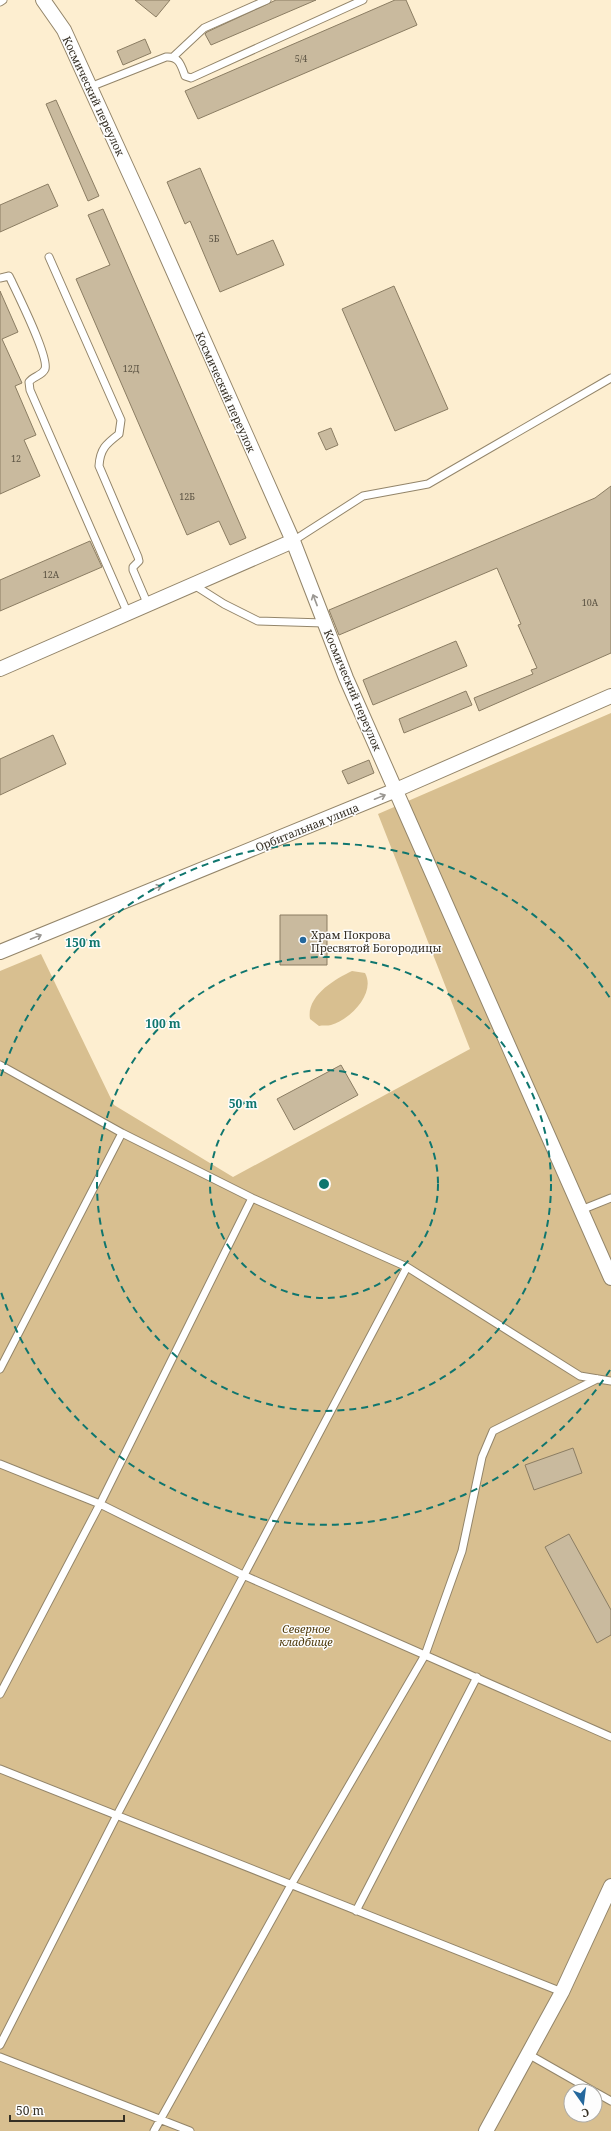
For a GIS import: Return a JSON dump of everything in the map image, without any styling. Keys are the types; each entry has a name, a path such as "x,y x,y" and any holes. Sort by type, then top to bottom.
{"street":[{"name":"Космический переулок","path":"43,0 64,30 293,541 346,678 611,1278"},
{"path":"0,669 293,541"},
{"name":"Орбитальная улица","path":"0,952 396,790 611,696"},
{"path":"486,2131 562,1992 611,1886"}],"lane":[{"path":"173,57 204,28 267,0"},
{"path":"90,87 166,57 173,57 179,61 185,76 191,78 363,0"},
{"path":"49,257 121,420 119,434 108,442 100,453 99,466 138,557 139,561 132,570 148,605"},
{"path":"0,278 9,276 44,354 45,368 42,373 31,378 29,382 30,390 128,614"},
{"path":"293,541 363,496 428,484 611,378"},
{"path":"194,585 224,604 258,620 324,623"},
{"path":"0,1065 122,1133 252,1198 407,1267 580,1376 611,1380"},
{"path":"0,1369 122,1133"},
{"path":"0,1694 100,1504 252,1198"},
{"path":"581,1210 611,1198"},
{"path":"0,2045 117,1815 407,1267"},
{"path":"154,2131 290,1885 425,1655 462,1551 482,1457 493,1431 597,1379"},
{"path":"0,1464 100,1504 243,1575 611,1736"},
{"path":"356,1911 477,1678"},
{"path":"0,1769 562,1992"},
{"path":"528,2054 578,2083"},
{"path":"0,2057 190,2131"}],"green space":[{"name":"Северное кладбище","path":"611,713 611,2131 0,2131 0,971 41,954 114,1105 233,1177 470,1049 378,814"},
{"path":"352,971 365,973 368,981 367,989 360,1004 339,1022 331,1025 319,1026 310,1019 312,1003 323,989"}],"building":[{"path":"135,0 170,0 156,17"},
{"path":"276,0 316,0 211,45 205,34 207,32"},
{"path":"395,0 406,0 417,25 198,119 185,91"},
{"path":"145,39 151,53 123,65 117,51"},
{"path":"56,100 99,196 88,201 46,104"},
{"path":"200,168 237,255 273,240 284,265 220,292 190,221 185,224 167,182"},
{"path":"48,184 58,206 0,232 0,205"},
{"path":"103,209 246,538 230,545 219,521 187,535 76,279 110,265 88,215"},
{"path":"394,286 448,409 395,431 342,309"},
{"path":"0,291 18,332 2,339 22,383 15,386 36,435 24,440 40,476 0,494"},
{"path":"331,428 338,445 326,450 318,433"},
{"path":"611,486 611,653 479,711 474,698 533,674 531,670 537,668 518,625 521,624 497,568 339,635 329,610 595,498"},
{"path":"90,541 102,567 0,611 0,580"},
{"path":"456,641 467,666 373,705 363,680"},
{"path":"466,691 472,705 404,733 399,719"},
{"path":"53,735 66,764 0,795 0,759"},
{"path":"369,760 374,773 348,784 342,771"},
{"name":"Храм Покрова Пресвятой Богородицы","path":"280,915 327,915 327,965 280,965"},
{"path":"341,1065 358,1095 294,1130 277,1099"},
{"path":"573,1448 582,1473 534,1490 525,1465"},
{"path":"569,1534 611,1610 611,1635 597,1643 545,1547"}],"place":[{"name":"Храм Покрова Пресвятой Богородицы","path":"303,940"}]}
